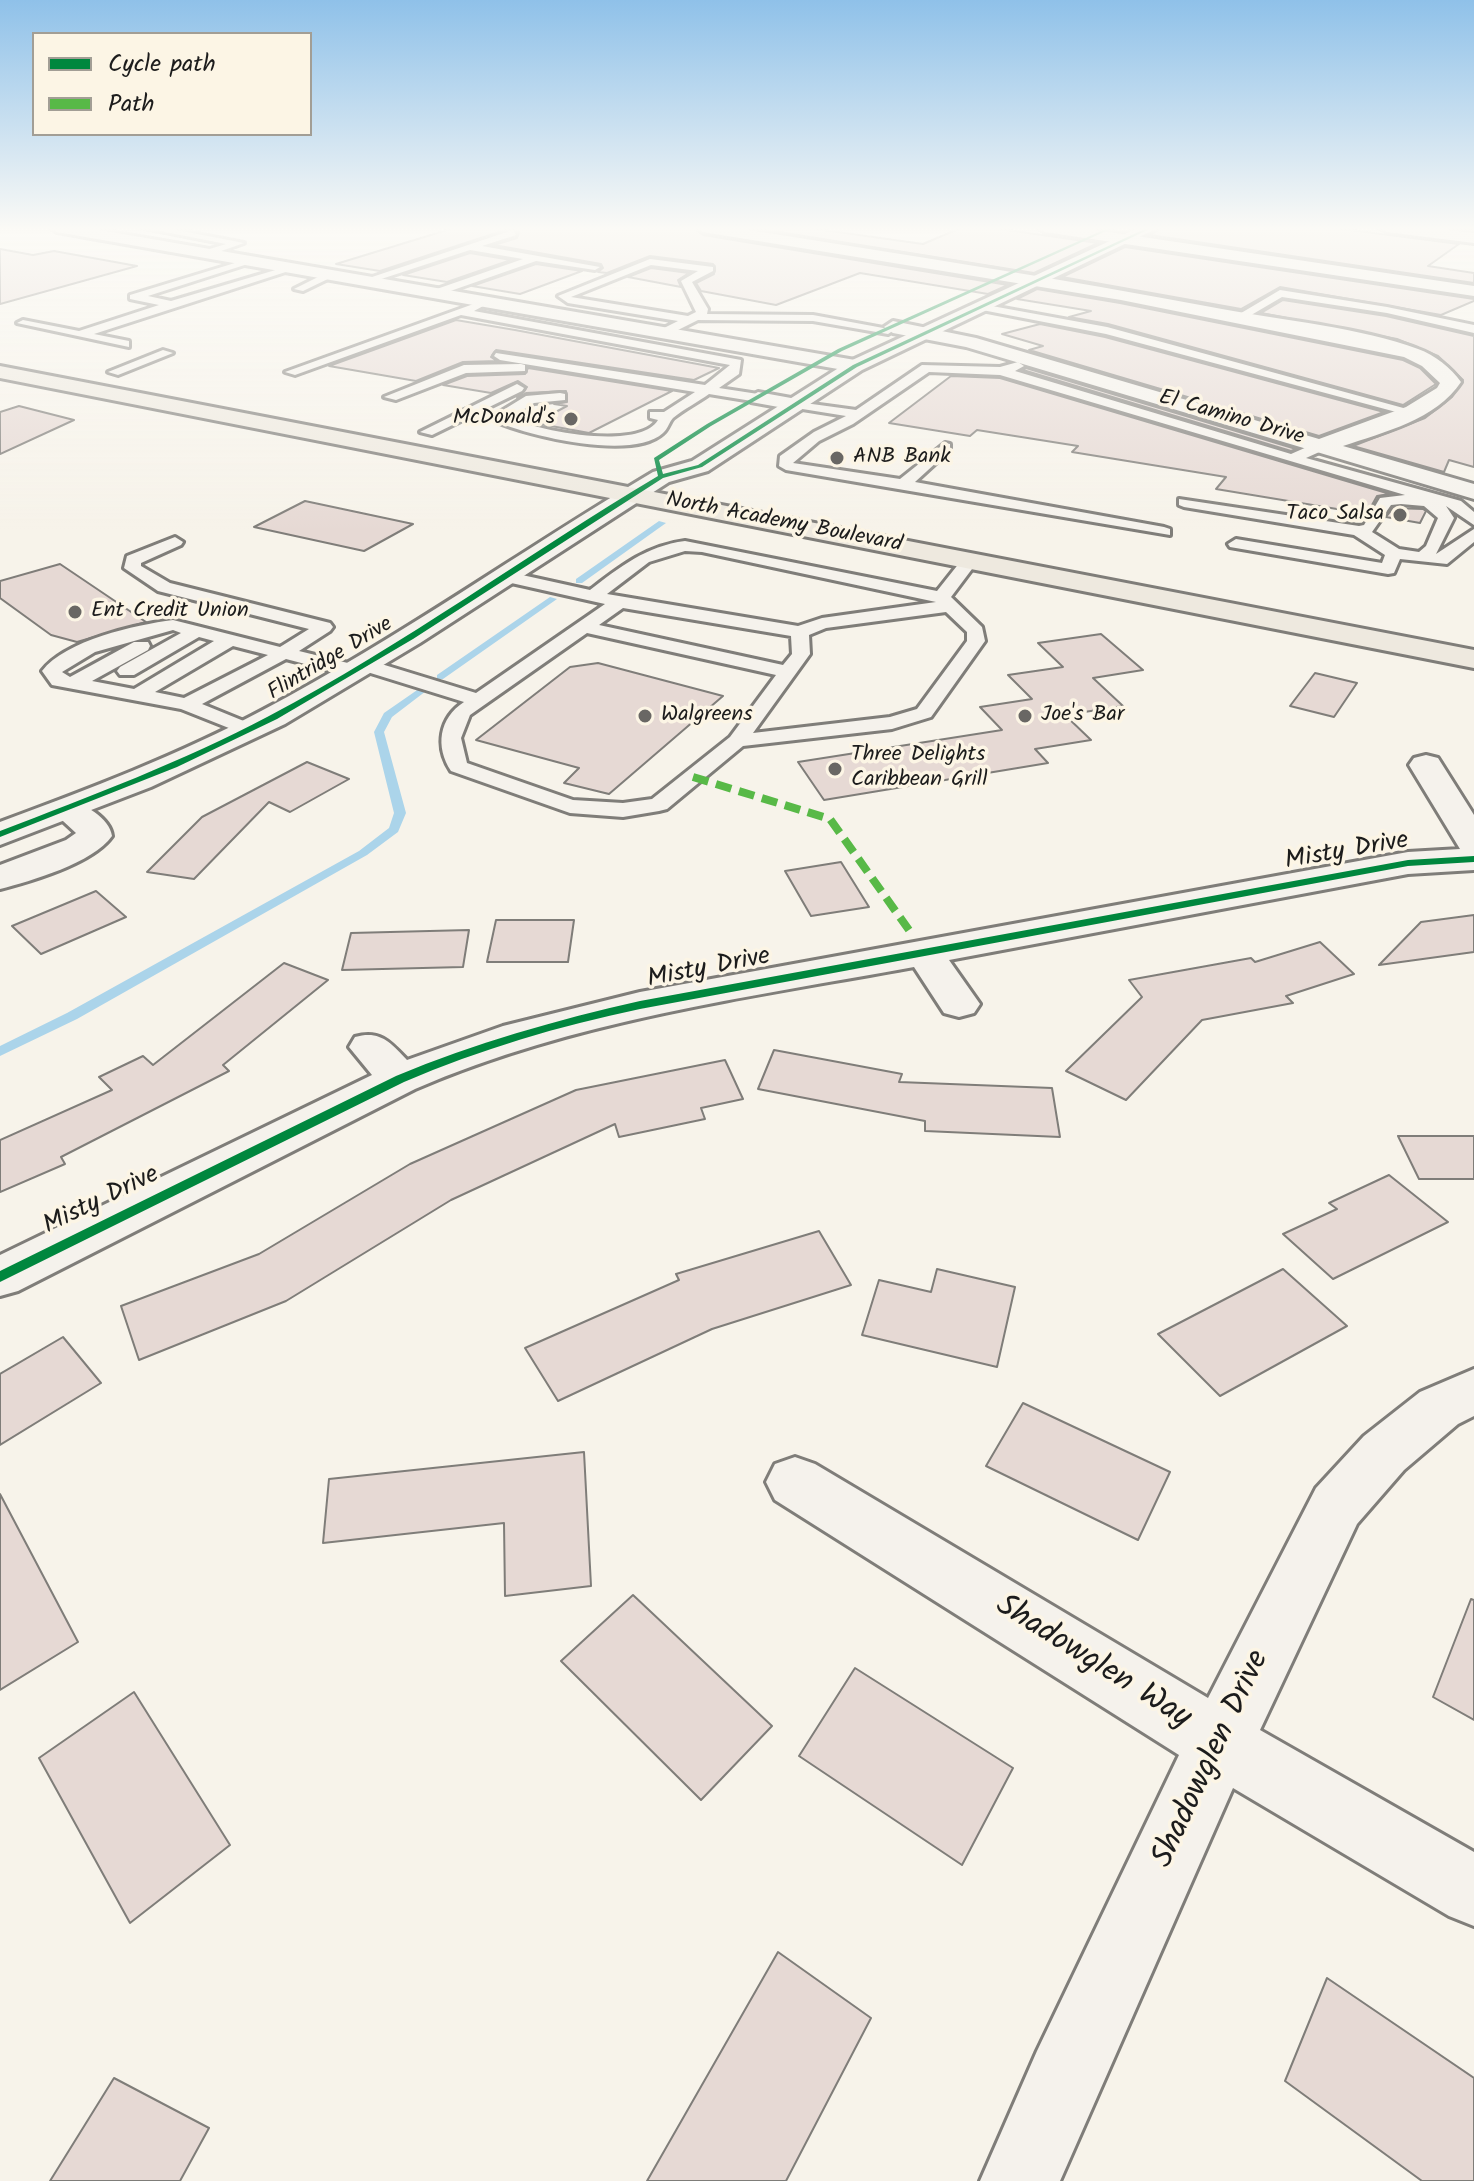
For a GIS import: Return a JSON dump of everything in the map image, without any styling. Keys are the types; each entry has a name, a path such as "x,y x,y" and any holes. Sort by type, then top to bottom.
{"highway":[{"name":"North Academy Boulevard","path":"0,351 716,487"},
{"name":"North Academy Boulevard","path":"0,372 1474,659"}],"street":[{"path":"640,329 855,366"},
{"name":"El Camino Drive","path":"891,329 969,342 1472,490"},
{"name":"Flintridge Drive","path":"661,477 656,459 822,360 891,329"},
{"name":"Flintridge Drive","path":"0,834 67,809 249,730 360,668 661,477 700,466 855,366 933,329"},
{"path":"1291,329 1391,347 1429,362 1451,382 1448,392 1411,412 1321,446"},
{"path":"758,398 795,404"},
{"path":"1426,765 1474,844"},
{"path":"0,878 79,848 94,836 94,830 67,809"},
{"name":"Misty Drive","path":"0,1277 400,1079 463,1051 575,1019 1408,863 1474,859"},
{"path":"924,952 959,1004"},
{"path":"370,1047 400,1079"},
{"name":"Shadowglen Drive","path":"1020,2181 1064,2078 1220,1743 1336,1506 1384,1453 1439,1408 1474,1391"},
{"name":"Shadowglen Way","path":"795,1482 1220,1743 1474,1891"}],"lane":[{"path":"54,329 125,344"},
{"path":"82,334 97,329"},
{"path":"291,372 414,329"},
{"path":"555,397 531,399 501,416 506,423 607,442 625,442 641,438 663,425 661,416 709,390 738,368 737,363 722,359 557,329"},
{"path":"664,333 672,329"},
{"path":"1100,329 1411,412"},
{"path":"722,359 746,347"},
{"path":"114,372 167,353"},
{"path":"500,356 551,371"},
{"path":"1001,371 1036,362"},
{"path":"391,397 472,367 602,372 758,398"},
{"path":"1164,532 903,484 865,479 829,481 796,476 786,471 785,462 819,435 840,429 926,368 1001,371 1292,459 1456,504 1474,520"},
{"path":"585,381 602,372"},
{"path":"427,432 517,388"},
{"path":"795,404 858,414"},
{"path":"1292,459 1321,446"},
{"path":"903,484 945,447"},
{"path":"1359,531 1370,528 1385,501 1415,500 1435,505 1442,509 1446,518 1433,549 1422,557"},
{"path":"1184,502 1359,531 1394,553 1441,560 1474,534"},
{"path":"175,542 133,560 132,568 164,587 324,627 284,654 186,704"},
{"path":"593,596 656,550 679,544 945,601 976,631 976,641 924,713 892,723 737,741"},
{"path":"1236,544 1388,569 1394,553"},
{"path":"504,576 620,602 800,632 822,623 945,601 970,561"},
{"path":"620,602 463,711 450,730 450,748 458,767 570,806 623,810 659,804 737,741 801,654 800,632"},
{"path":"584,627 788,672"},
{"path":"249,730 186,704 72,684 53,677 55,664 154,628 212,636 360,668 479,700"},
{"path":"95,689 212,636"},
{"path":"135,696 212,636"},
{"path":"135,696 212,636"}],"building":[{"path":"432,329 508,329 719,368 694,380 496,350 491,357 497,361 463,362 416,381 329,366"},
{"path":"1022,329 1064,329 1105,337 1384,412 1319,436 1029,350 1043,346 1002,334"},
{"path":"1125,329 1248,329 1403,360 1420,368 1436,384 1403,405"},
{"path":"1344,329 1442,329 1474,336 1474,467 1449,460 1444,472 1353,446 1425,418 1452,397 1463,380 1438,356 1397,339"},
{"path":"528,368 672,391 589,433 535,423 567,406 554,404 567,402 566,391 526,393 517,398 527,387 518,381 491,393 443,385 467,376 525,374"},
{"path":"1026,368 1296,449 1291,451 1023,370"},
{"path":"951,376 1000,378 1390,494 1377,496 1367,514 1216,489 1226,477 1072,452 1078,446 977,430 970,436 889,423"},
{"path":"19,406 74,420 0,454 0,412"},
{"path":"305,501 413,524 364,551 254,527"},
{"path":"1393,508 1426,511 1420,523 1386,517"},
{"path":"60,564 146,622 77,642 51,635 0,598 0,581"},
{"path":"1101,634 1143,670 1093,678 1123,706 1065,715 1091,740 1035,749 1048,763 824,800 798,762 1002,730 980,707 1032,699 1008,675 1063,667 1038,643"},
{"name":"Walgreens","path":"598,663 723,696 609,794 564,783 579,768 476,740 570,667"},
{"path":"1315,673 1357,683 1334,717 1290,706"},
{"path":"307,762 349,779 290,812 269,802 194,879 147,872 202,817"},
{"path":"841,862 869,907 811,916 785,871"},
{"path":"96,891 126,917 41,954 12,926"},
{"path":"1474,915 1474,952 1379,965 1421,922"},
{"path":"496,920 574,920 568,962 487,962"},
{"path":"469,930 463,967 342,970 351,933"},
{"path":"1320,942 1354,974 1286,996 1293,1003 1202,1020 1126,1100 1066,1071 1142,997 1129,980 1251,958 1255,962"},
{"path":"284,963 328,980 223,1065 229,1071 61,1157 65,1164 0,1192 0,1140 112,1090 99,1077 143,1056 153,1065"},
{"path":"774,1050 902,1074 899,1082 1052,1088 1060,1137 925,1131 925,1121 758,1089"},
{"path":"725,1060 743,1099 701,1108 705,1119 619,1137 615,1124 451,1200 286,1301 139,1360 121,1306 259,1254 410,1164 576,1090"},
{"path":"1398,1136 1474,1136 1474,1179 1419,1179"},
{"path":"1389,1175 1448,1222 1333,1279 1283,1234 1337,1209 1329,1203"},
{"path":"819,1231 851,1285 712,1329 558,1401 525,1348 679,1280 676,1274"},
{"path":"937,1269 1015,1287 997,1367 862,1335 879,1280 931,1292"},
{"path":"1283,1269 1347,1326 1220,1396 1158,1334"},
{"path":"63,1337 101,1383 0,1445 0,1374"},
{"path":"1023,1403 1170,1472 1138,1540 986,1466"},
{"path":"584,1452 591,1586 505,1596 504,1523 323,1543 329,1479"},
{"path":"0,1494 78,1642 0,1690"},
{"path":"633,1595 772,1726 701,1800 561,1661"},
{"path":"1471,1599 1474,1600 1474,1720 1433,1697"},
{"path":"855,1668 1013,1768 962,1865 799,1756"},
{"path":"134,1692 230,1845 130,1923 39,1758"},
{"path":"778,1952 871,2018 786,2181 647,2181"},
{"path":"1327,1978 1474,2078 1474,2181 1422,2181 1285,2081"},
{"path":"114,2078 209,2128 180,2181 50,2181"}],"waterway":[{"path":"579,581 662,523"},
{"path":"440,677 553,599"},
{"path":"0,1052 72,1016 363,853 394,830 400,813 379,732 388,715 423,689"}],"marked path":[{"path":"693,777 830,819 909,930"}],"cycle path":[{"path":"661,477 656,459 840,350 887,329"},
{"path":"0,834 174,765 274,717 410,637 661,477 700,466 855,366 935,329"},
{"path":"0,1277 400,1079 460,1055 548,1027 640,1005 1408,863 1474,859"}],"place":[{"name":"McDonald's","path":"571,419"},
{"name":"ANB Bank","path":"837,458"},
{"name":"Taco Salsa","path":"1400,515"},
{"name":"Ent Credit Union","path":"75,612"},
{"name":"Walgreens","path":"645,716"},
{"name":"Joe's Bar","path":"1025,716"},
{"name":"Three Delights Caribbean Grill","path":"835,769"}]}
